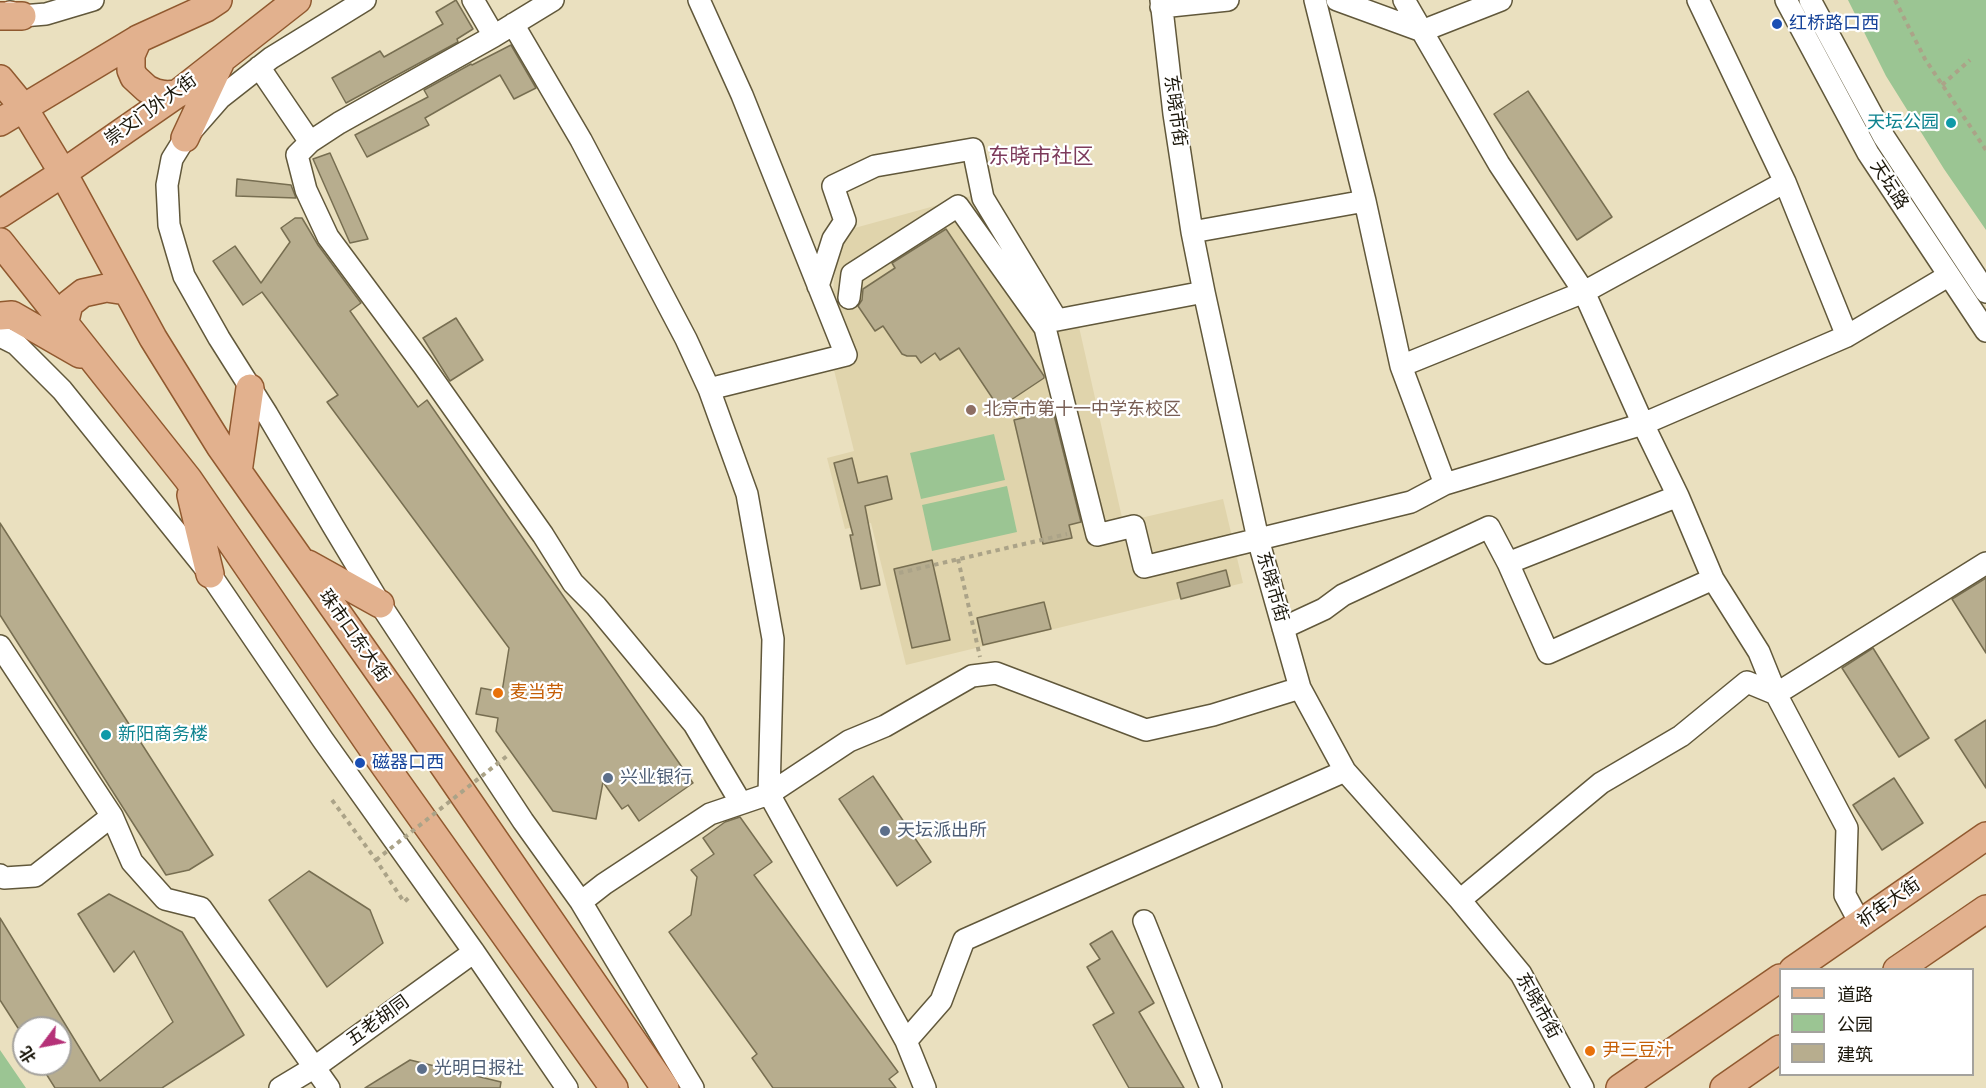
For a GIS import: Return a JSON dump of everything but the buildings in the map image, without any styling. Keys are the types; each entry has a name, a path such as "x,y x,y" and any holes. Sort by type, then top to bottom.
{"main road":[{"path":"0,122 138,39 206,8 218,0"},
{"name":"崇文门外大街","path":"0,214 177,94 297,0"},
{"path":"138,39 130,62 130,70 134,77 147,89 156,93 177,94"},
{"path":"185,138 224,56"},
{"name":"珠市口东大街","path":"0,80 23,107 63,173 126,291 220,447 302,561 665,1088"},
{"path":"0,242 188,479 375,752 614,1088"},
{"path":"64,325 69,304 83,293 106,288 126,291"},
{"path":"0,316 12,315 94,362"},
{"path":"238,472 250,388"},
{"path":"188,479 210,574"},
{"path":"302,561 380,604"},
{"name":"祈年大街","path":"1794,968 1986,836"},
{"path":"1898,968 1986,909"},
{"path":"1620,1088 1779,979"},
{"path":"1724,1088 1779,1050"}],"street":[{"path":"7,13 46,14 93,0"},
{"path":"366,0 271,57 220,98 185,138 172,159 166,185 168,225 184,276 380,604 523,821 581,902 693,1088"},
{"path":"473,0 494,36"},
{"path":"553,0 494,36 339,123 310,142 297,154 306,190 328,237 423,365 543,535 573,583 596,606 694,723 741,803"},
{"path":"699,0 742,94 846,355 709,389"},
{"path":"1161,3 1228,0"},
{"path":"1315,0 1365,201 1401,366 1445,484"},
{"path":"1337,0 1422,30 1502,0"},
{"path":"1404,0 1499,164 1584,292 1678,496 1713,579 1759,652 1776,694 1847,828 1845,895 1860,923"},
{"path":"1698,0 1785,182 1847,336"},
{"name":"天坛路","path":"1786,0 1868,153 1986,331"},
{"name":"天坛路","path":"1810,0 1884,137 1986,292"},
{"name":"东晓市街","path":"1161,3 1174,114 1192,232 1204,292 1258,539 1300,688 1345,771 1460,900 1521,974 1583,1088"},
{"path":"513,24 581,140 686,339 709,389 747,494 772,639 769,794 906,1041 925,1088"},
{"path":"259,67 310,142"},
{"path":"818,286 833,239 845,220 833,186 875,166 973,149 983,198 1051,324 1097,535 1134,526 1144,567 1411,502 1445,484 1643,424 1847,336 1948,276"},
{"path":"1401,366 1584,292 1785,182"},
{"path":"1192,232 1365,201"},
{"path":"849,298 852,274 958,206 1051,324"},
{"path":"1051,324 1204,292"},
{"path":"0,336 16,344 62,390 210,574 323,740 474,952 567,1088"},
{"path":"1508,563 1678,496"},
{"path":"1283,628 1324,609 1343,595 1488,527 1508,563 1548,653 1713,579"},
{"path":"1776,694 1986,563"},
{"path":"0,646 112,816 132,862 165,899 201,908 329,1088"},
{"path":"581,902 604,884 710,814 769,794 849,741 885,726 972,676 996,673 1146,730 1213,716 1300,688"},
{"path":"1460,900 1601,783 1681,736 1747,682 1776,694"},
{"path":"906,1041 941,1001 964,940 1345,771"},
{"path":"0,875 4,878 35,876 112,816"},
{"path":"1144,921 1211,1088"},
{"name":"五老胡同","path":"280,1088 315,1067 474,952"}],"path":[{"path":"1895,0 1925,59 1986,150"},
{"path":"1942,84 1970,60"},
{"path":"899,573 1067,534"},
{"path":"958,559 984,675"},
{"path":"376,860 507,756"},
{"path":"332,800 404,902"}],"shaded area":[{"name":"北京市第十一中学东校区","path":"978,194 1055,321 1077,318 1123,522 1223,499 1243,583 906,665 871,523 845,529 827,458 854,451 834,370 850,365 833,294 836,253 851,229"}],"green space":[{"name":"天坛公园","path":"1848,0 1986,0 1986,230 1944,169 1886,76"},
{"path":"994,434 1005,480 921,499 910,453"},
{"path":"1007,486 1017,532 932,551 922,505"},
{"path":"0,1050 12,1068 12,1076 18,1076 26,1088 0,1088"}],"place":[{"name":"红桥路口西","path":"1777,24"},
{"name":"天坛公园","path":"1951,123"},
{"name":"北京市第十一中学东校区","path":"971,410"},
{"name":"麦当劳","path":"498,693"},
{"name":"新阳商务楼","path":"106,735"},
{"name":"磁器口西","path":"360,763"},
{"name":"兴业银行","path":"608,778"},
{"name":"天坛派出所","path":"885,831"},
{"name":"尹三豆汁","path":"1590,1051"},
{"name":"光明日报社","path":"422,1069"}],"district":[{"name":"东晓市社区","path":"1041,157"}]}
